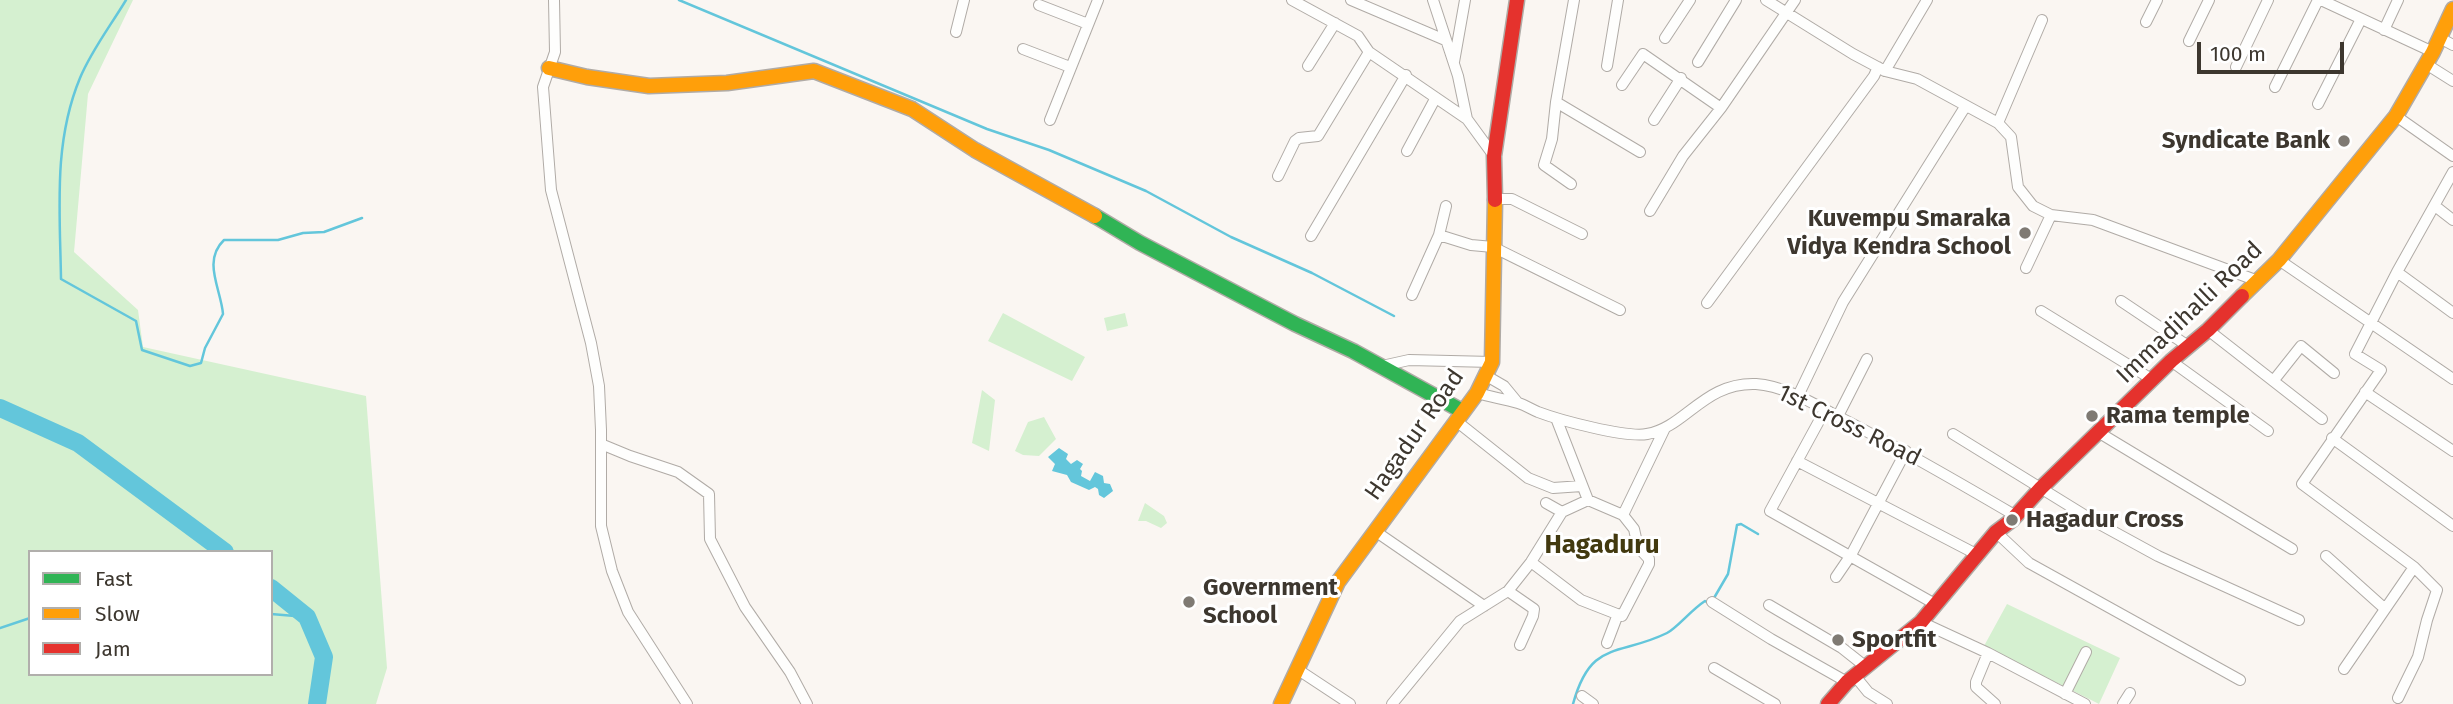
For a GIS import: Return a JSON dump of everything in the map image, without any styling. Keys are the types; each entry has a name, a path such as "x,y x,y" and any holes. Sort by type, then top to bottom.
{"street":[{"path":"554,0 555,52 543,87 551,190 592,343 599,386 601,526 612,571 628,612 687,704"},
{"path":"956,32 964,0"},
{"path":"1050,120 1098,0"},
{"path":"1292,0 1358,36 1369,52 1467,119 1494,156"},
{"path":"1351,0 1445,40"},
{"path":"1433,0 1454,64 1467,119"},
{"path":"1454,64 1465,0"},
{"name":"Hagadur Road","path":"1281,704 1338,582 1477,393 1488,369 1495,199 1494,156 1517,0"},
{"path":"1571,184 1544,165 1552,139 1574,0"},
{"path":"1607,66 1618,0"},
{"path":"1665,37 1689,0"},
{"path":"1698,62 1736,0"},
{"path":"1766,0 1831,42 1881,69 1917,79 1998,123 2011,138 2018,187 2034,206 2051,215 2093,220 2258,281"},
{"path":"1650,211 1683,156 1721,108 1795,0"},
{"path":"1707,303 1881,69 1927,0"},
{"path":"2146,22 2157,0"},
{"path":"2189,41 2209,0"},
{"path":"2236,67 2268,0"},
{"path":"2276,87 2319,0 2341,4 2361,19 2429,58 2453,80"},
{"path":"2384,30 2398,0"},
{"path":"1040,5 1088,24"},
{"name":"Immadihalli Road","path":"1828,704 1856,675 1922,622 1996,533 2171,361 2208,330 2280,260 2353,166 2396,116 2440,38 2453,9"},
{"path":"2318,104 2361,19"},
{"path":"1998,123 2042,20"},
{"path":"1308,66 1335,23"},
{"path":"2440,38 2453,45"},
{"path":"1023,49 1070,67"},
{"path":"1278,176 1299,138 1318,136 1369,52"},
{"path":"1622,85 1643,54 1721,108"},
{"path":"550,68 587,78 649,86 727,83 814,71 912,109 975,150 1063,197 1140,243 1382,366 1458,416 1528,478 1553,488 1582,486"},
{"path":"1311,236 1406,75"},
{"path":"1654,120 1681,78"},
{"path":"1407,151 1435,99"},
{"path":"1556,102 1640,152"},
{"path":"1798,396 1843,302 1965,107"},
{"path":"2396,116 2453,156"},
{"path":"2398,698 2418,657 2437,590 2414,567 2302,484 2381,370 2355,354 2453,172"},
{"path":"1495,199 1512,199 1582,234"},
{"path":"1412,295 1439,235 1446,206"},
{"path":"2435,206 2453,219"},
{"path":"2026,268 2051,215"},
{"path":"1439,235 1471,245 1493,247 1620,310"},
{"path":"2280,260 2453,379"},
{"path":"2397,272 2453,313"},
{"path":"2121,301 2188,346"},
{"path":"2041,311 2153,380"},
{"path":"2208,330 2322,419"},
{"path":"2274,380 2301,346 2334,373"},
{"path":"1838,416 1867,359"},
{"path":"1382,366 1409,360 1488,369 1518,403"},
{"path":"2171,361 2268,431"},
{"name":"1st Cross Road","path":"1477,393 1518,403 1556,418 1633,435 1665,428 1707,396 1735,386 1755,384 1775,387 1906,451 2016,516"},
{"path":"2365,392 2453,451"},
{"path":"1825,410 1770,511 1935,604"},
{"path":"1531,562 1581,600 1622,616 1649,564 1649,559 1638,547 1634,529 1623,515 1588,500 1556,418"},
{"path":"1623,515 1665,428"},
{"path":"2098,432 2292,549"},
{"path":"1953,434 2094,521 2158,556 2299,620"},
{"path":"2332,438 2453,526"},
{"path":"601,444 678,472 709,494 710,539 745,607 790,672 807,704"},
{"path":"1836,577 1851,555 1906,451"},
{"path":"1797,461 1976,554"},
{"path":"1392,704 1460,621 1508,591 1531,562 1562,512 1588,500"},
{"path":"1546,503 1562,512"},
{"path":"1375,531 1484,606"},
{"path":"1996,533 2029,563 2240,680"},
{"path":"2326,556 2384,608"},
{"path":"2344,669 2414,567"},
{"path":"1508,591 1534,610 1520,645"},
{"path":"1713,602 1771,639 1856,675"},
{"path":"1769,605 1842,648 1868,692 1887,704"},
{"path":"1607,643 1618,614"},
{"path":"1922,622 2085,704"},
{"path":"2065,694 2086,652"},
{"path":"1988,653 1976,687 1995,704"},
{"path":"1714,668 1775,704"},
{"path":"1297,669 1350,704"},
{"path":"2123,704 2130,693"},
{"path":"1583,696 1593,704"}],"green space":[{"path":"0,0 133,0 88,94 74,252 138,310 143,347 366,396 387,668 376,704 0,704"},
{"path":"1003,313 1085,357 1072,381 988,341"},
{"path":"1125,313 1128,326 1107,331 1104,318"},
{"path":"982,390 995,400 989,451 972,443"},
{"path":"1044,417 1056,439 1039,456 1023,455 1015,451 1028,422"},
{"path":"1145,503 1164,516 1167,523 1161,528 1146,521 1138,521"},
{"path":"2007,604 2120,658 2099,704 1984,646"}],"water":[{"path":"1059,448 1068,454 1066,459 1071,464 1077,460 1083,464 1080,469 1081,476 1090,481 1095,472 1103,476 1104,483 1110,484 1113,491 1104,498 1095,487 1089,490 1071,482 1067,475 1052,471 1055,464 1048,457"}],"waterway":[{"path":"126,0 95,48 80,78 65,127 59,203 61,279 136,321 142,350 190,366 201,363 205,348 223,314 213,266 214,257 224,240 278,240 303,233 324,232 362,218"},
{"path":"679,0 987,129 1049,150 1146,191 1231,237 1312,273 1394,316"},
{"path":"0,408 78,443 222,550"},
{"path":"1714,598 1728,574 1737,525 1741,524 1758,534"},
{"path":"273,590 307,617 324,657 317,704"},
{"path":"1573,704 1580,683 1598,659 1667,633 1705,601 1710,604"},
{"path":"273,614 307,617"},
{"path":"0,628 28,619"}],"traffic: fast":[{"path":"1095,216 1140,243 1295,324 1353,351 1462,411"}],"traffic: slow":[{"path":"2242,296 2279,260 2396,116 2433,52 2453,9"},
{"path":"549,68 587,77 649,86 727,83 814,71 912,109 975,150 1095,216"},
{"path":"1281,704 1338,582 1477,393 1492,362 1495,200"}],"traffic: jam":[{"path":"1495,200 1494,156 1517,0"},
{"path":"1828,704 1847,682 1921,622 1996,532 2012,520 2041,488 2171,361 2208,330 2242,296"}],"place":[{"name":"Syndicate Bank","path":"2344,141"},
{"name":"Kuvempu Smaraka Vidya Kendra School","path":"2025,233"},
{"name":"Rama temple","path":"2092,416"},
{"name":"Hagadur Cross","path":"2012,520"},
{"name":"Government School","path":"1189,602"},
{"name":"Sportfit","path":"1838,640"}],"district":[{"name":"Hagaduru","path":"1602,546"}]}
